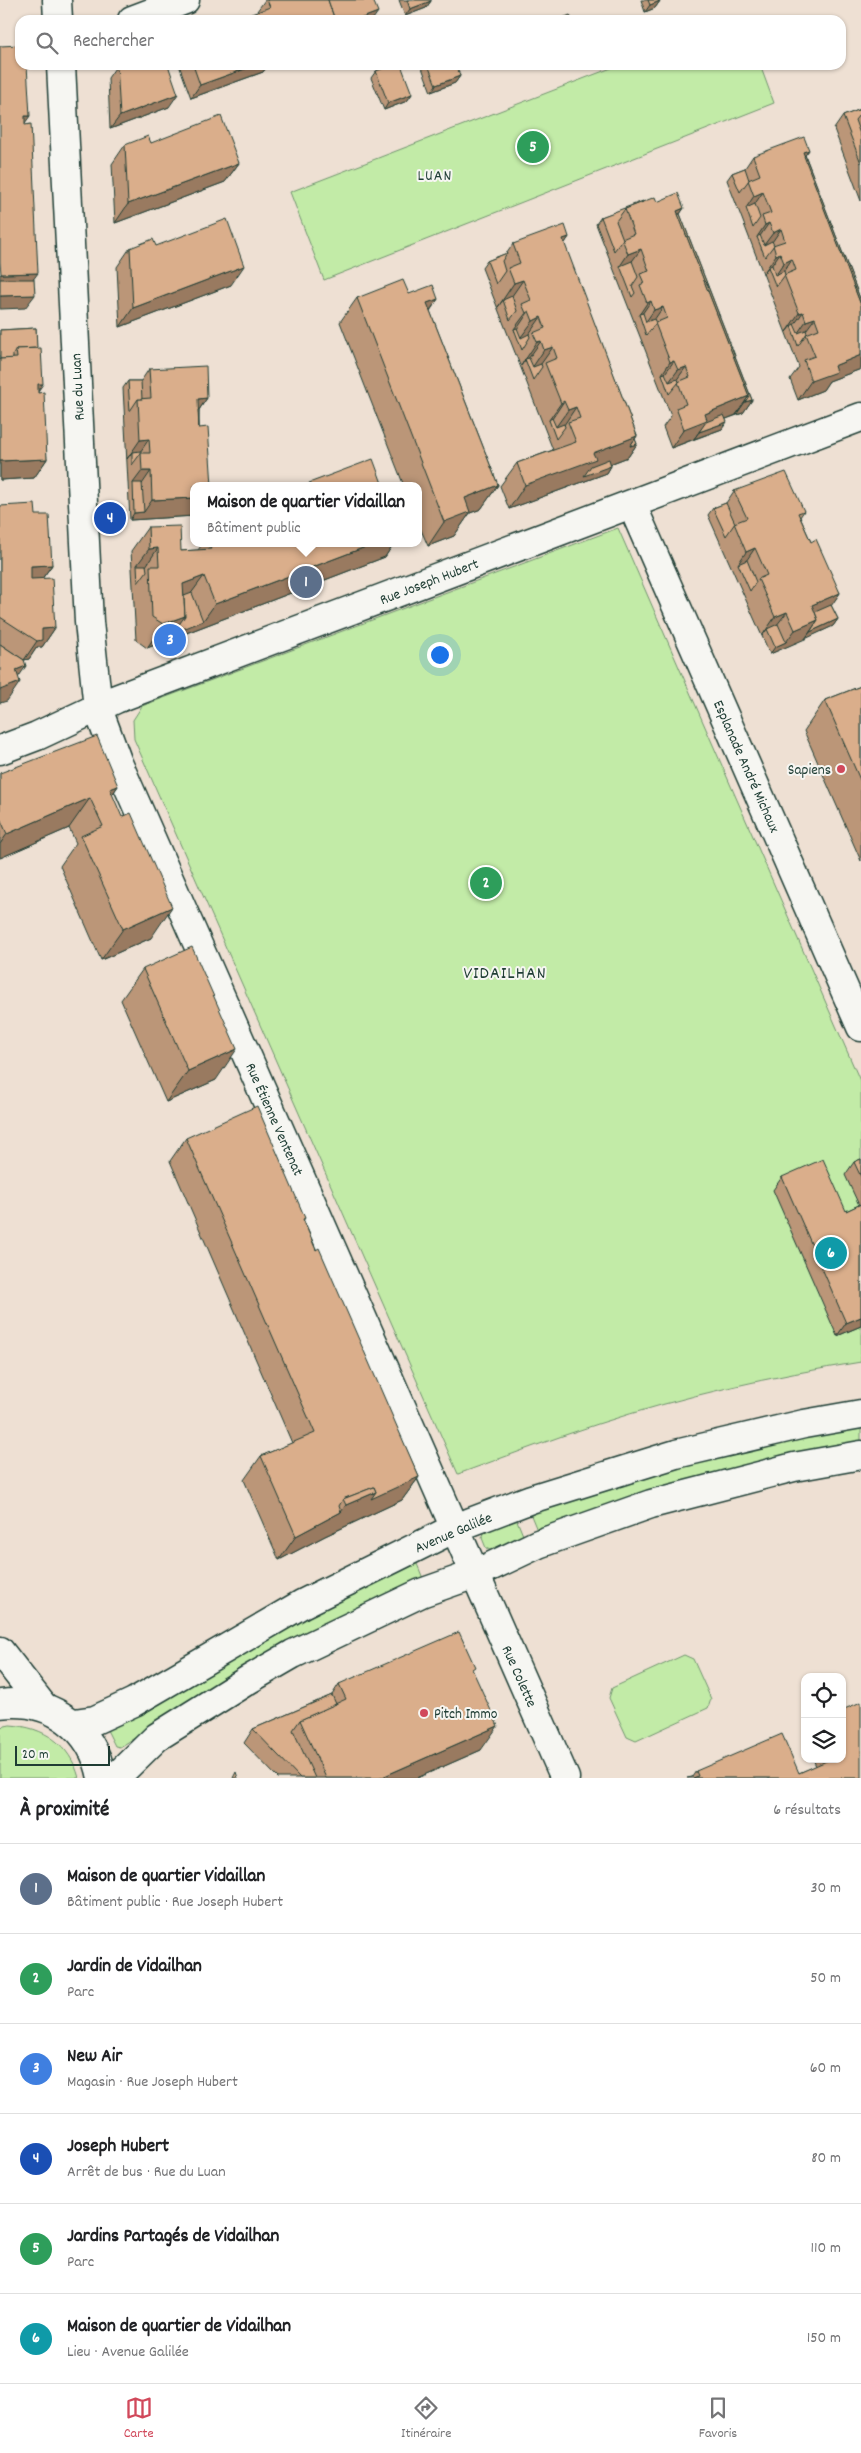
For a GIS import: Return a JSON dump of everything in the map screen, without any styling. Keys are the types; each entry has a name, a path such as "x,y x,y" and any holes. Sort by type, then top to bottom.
{"street":[{"path":"57,0 58,15"},
{"path":"145,15 185,0"},
{"name":"Rue du Luan","path":"61,70 89,622 98,709"},
{"name":"Rue Joseph Hubert","path":"0,750 98,709 116,699 861,417"},
{"name":"Esplanade André Michaux","path":"632,505 861,1027"},
{"name":"Rue Étienne Ventenat","path":"98,709 118,763 475,1574"},
{"name":"Avenue Galilée","path":"74,1723 95,1720 134,1702 302,1604 455,1528 531,1498 676,1454 804,1424 861,1414"},
{"path":"115,1778 157,1737 293,1654 420,1593 475,1574 538,1544 651,1504 794,1468 861,1455"},
{"name":"Rue Colette","path":"475,1574 565,1778"},
{"path":"0,1651 43,1706"},
{"path":"0,1704 22,1702 43,1706 74,1723 86,1735 99,1761 102,1778"}],"green space":[{"path":"606,70 762,70 774,103 324,280 290,192"},
{"path":"618,528 861,1083 861,1362 761,1380 663,1404 580,1430 458,1474 134,739 133,720 142,706"},
{"path":"861,1423 861,1446 539,1535 530,1513 624,1480"},
{"path":"516,1518 525,1540 494,1552 486,1548 482,1538 485,1531"},
{"path":"415,1559 424,1581 236,1676 120,1747 115,1746 107,1730 108,1726 181,1682"},
{"path":"684,1655 693,1659 711,1699 708,1708 636,1741 627,1737 609,1698 612,1688"},
{"path":"10,1725 34,1729 54,1740 69,1756 79,1778 0,1778 0,1727"}],"building":[{"path":"267,0 328,0 333,15 249,15 270,7"},
{"path":"328,0 373,0 378,12 370,15 333,15"},
{"path":"407,0 431,0 431,1 410,9"},
{"path":"648,0 659,0 660,1 650,5"},
{"path":"15,45 15,70 27,70 30,116 25,116 25,125 31,124 38,273 1,274 0,46"},
{"path":"117,70 170,70 178,94 120,116"},
{"path":"195,70 242,70 200,85"},
{"path":"403,70 412,94 388,103 376,71"},
{"path":"430,70 458,70 460,76 436,85"},
{"path":"861,109 861,114 855,120 861,137 861,163 843,116"},
{"path":"221,116 239,163 128,204 125,145 148,136 151,143"},
{"path":"804,137 809,150 803,152 861,305 861,355 834,366 836,372 811,381 804,360 815,356 806,334 819,329 815,318 806,321 803,312 799,313 784,275 796,270 792,259 784,263 780,253 776,255 773,245 785,241 781,229 773,233 769,223 765,225 762,216 771,213 763,192 754,196 748,180 760,175 753,156"},
{"path":"804,156 861,301 861,305"},
{"path":"745,168 749,180 740,192 732,173"},
{"path":"678,193 684,208 677,211 749,396 705,414 707,420 684,429 676,408 686,404 678,382 690,377 686,367 678,370 674,361 670,362 655,323 667,318 663,307 654,310 651,301 647,303 640,285 644,283 640,274 649,271 641,249 628,254 622,239 634,234 625,209 655,197 657,202"},
{"path":"643,201 625,209 616,221 623,239 614,251 601,217"},
{"path":"755,204 760,218 753,228 746,208"},
{"path":"678,214 680,214 752,400 745,402 749,396"},
{"path":"227,219 244,266 133,308 130,248 153,239 156,246"},
{"path":"565,225 569,237 563,239 637,436 593,453 596,459 525,485 517,463 576,442 568,422 580,418 576,407 568,410 564,401 561,403 545,363 557,358 553,347 544,350 541,341 537,342 533,333 545,328 541,317 533,321 529,311 526,313 522,304 531,300 523,280 514,283 508,268 520,263 513,244"},
{"path":"760,235 764,245 772,241 774,245 765,257 757,237"},
{"path":"507,253 502,261 505,271 496,284 487,261"},
{"path":"632,261 638,277 632,286 635,293 632,297 620,266"},
{"path":"772,265 775,275 784,271 785,275 776,287 768,267"},
{"path":"0,279 34,279 35,295 0,296"},
{"path":"403,280 409,294 433,285 438,299 427,303 498,485 465,498 470,512 444,522 357,298"},
{"path":"512,296 517,311 510,320 503,300"},
{"path":"643,313 646,322 654,319 656,323 646,335 639,314"},
{"path":"794,324 798,333 806,330 807,333 798,346 791,326"},
{"path":"36,328 37,348 16,349 13,359 0,359 0,330"},
{"path":"517,328 521,338 529,334 530,337 522,350 514,329"},
{"path":"41,348 43,384 38,384 38,393 44,392 47,459 0,461 0,359 17,358 16,349"},
{"path":"529,358 533,367 541,364 542,367 533,380 525,359"},
{"path":"206,366 207,398 198,399 199,428 208,427 212,482 190,482 190,498 152,500 151,471 142,471 141,453 150,453 149,439 140,440 138,399 151,398 149,369"},
{"path":"665,373 669,382 678,379 679,382 669,394 662,374"},
{"path":"128,381 141,381 142,399 138,399 130,411"},
{"path":"724,415 727,422 699,432 706,422"},
{"path":"552,418 556,427 564,424 565,427 556,439 549,420"},
{"path":"635,439 637,444 630,446"},
{"path":"141,451 141,453 132,465 132,452"},
{"path":"373,459 382,482 312,482"},
{"path":"609,459 611,466 584,476 591,466"},
{"path":"786,472 804,511 798,513 811,542 816,539 840,593 812,605 818,620 795,630 787,612 775,617 758,579 767,575 755,548 746,552 734,523 747,518 734,491"},
{"path":"133,483 142,483 144,512 134,513"},
{"path":"726,503 735,523 726,536 713,508"},
{"path":"35,504 36,515 49,515 52,565 31,566 31,579 52,578 55,628 42,629 42,640 37,641 0,617 0,506"},
{"path":"180,526 181,551 211,549 210,547 365,547 215,604 204,576 183,584 185,616 163,624 152,617 150,566 159,566 158,548 149,549 148,527"},
{"path":"747,560 756,582 750,591 738,564"},
{"path":"137,565 146,565 147,571 138,583"},
{"path":"192,593 203,621 173,633 185,616 184,596"},
{"path":"831,605 838,619 810,632 818,620 815,612"},
{"path":"778,624 786,642 775,647 767,629"},
{"path":"0,644 24,660 26,666 16,670 20,682 0,690"},
{"path":"861,686 861,782 825,700"},
{"path":"97,736 118,786 110,789 122,817 131,813 172,907 123,929 81,836 103,826 90,798 7,834 0,818 0,773"},
{"path":"192,947 237,1049 188,1071 143,969"},
{"path":"257,1106 305,1218 303,1219 316,1250 319,1248 419,1477 371,1499 376,1492 374,1487 343,1499 339,1506 341,1512 296,1536 261,1456 315,1433 186,1138"},
{"path":"823,1159 846,1211 861,1204 861,1317 846,1323 782,1177"},
{"path":"861,1159 861,1177 854,1162"},
{"path":"374,1487 376,1492 346,1505 343,1499"},
{"path":"459,1632 475,1667 472,1669 498,1726 380,1778 326,1778 300,1720 346,1699 339,1684"},
{"path":"332,1695 336,1704 300,1720 293,1730 315,1778 300,1778 253,1729"},
{"path":"861,1702 861,1778 693,1778 698,1776 696,1771 782,1734 799,1773 822,1763 846,1763 846,1708"}],"place":[{"name":"Jardins Partagés de Vidailhan","path":"533,147"},
{"name":"Joseph Hubert","path":"110,518"},
{"name":"Maison de quartier Vidaillan","path":"306,582"},
{"name":"New Air","path":"170,640"},
{"name":"Sapiens","path":"841,769"},
{"name":"Jardin de Vidailhan","path":"486,883"},
{"name":"Maison de quartier de Vidailhan","path":"831,1253"},
{"name":"Pitch Immo","path":"424,1713"}],"district":[{"name":"LUAN","path":"435,174"},
{"name":"VIDAILHAN","path":"505,972"}]}
